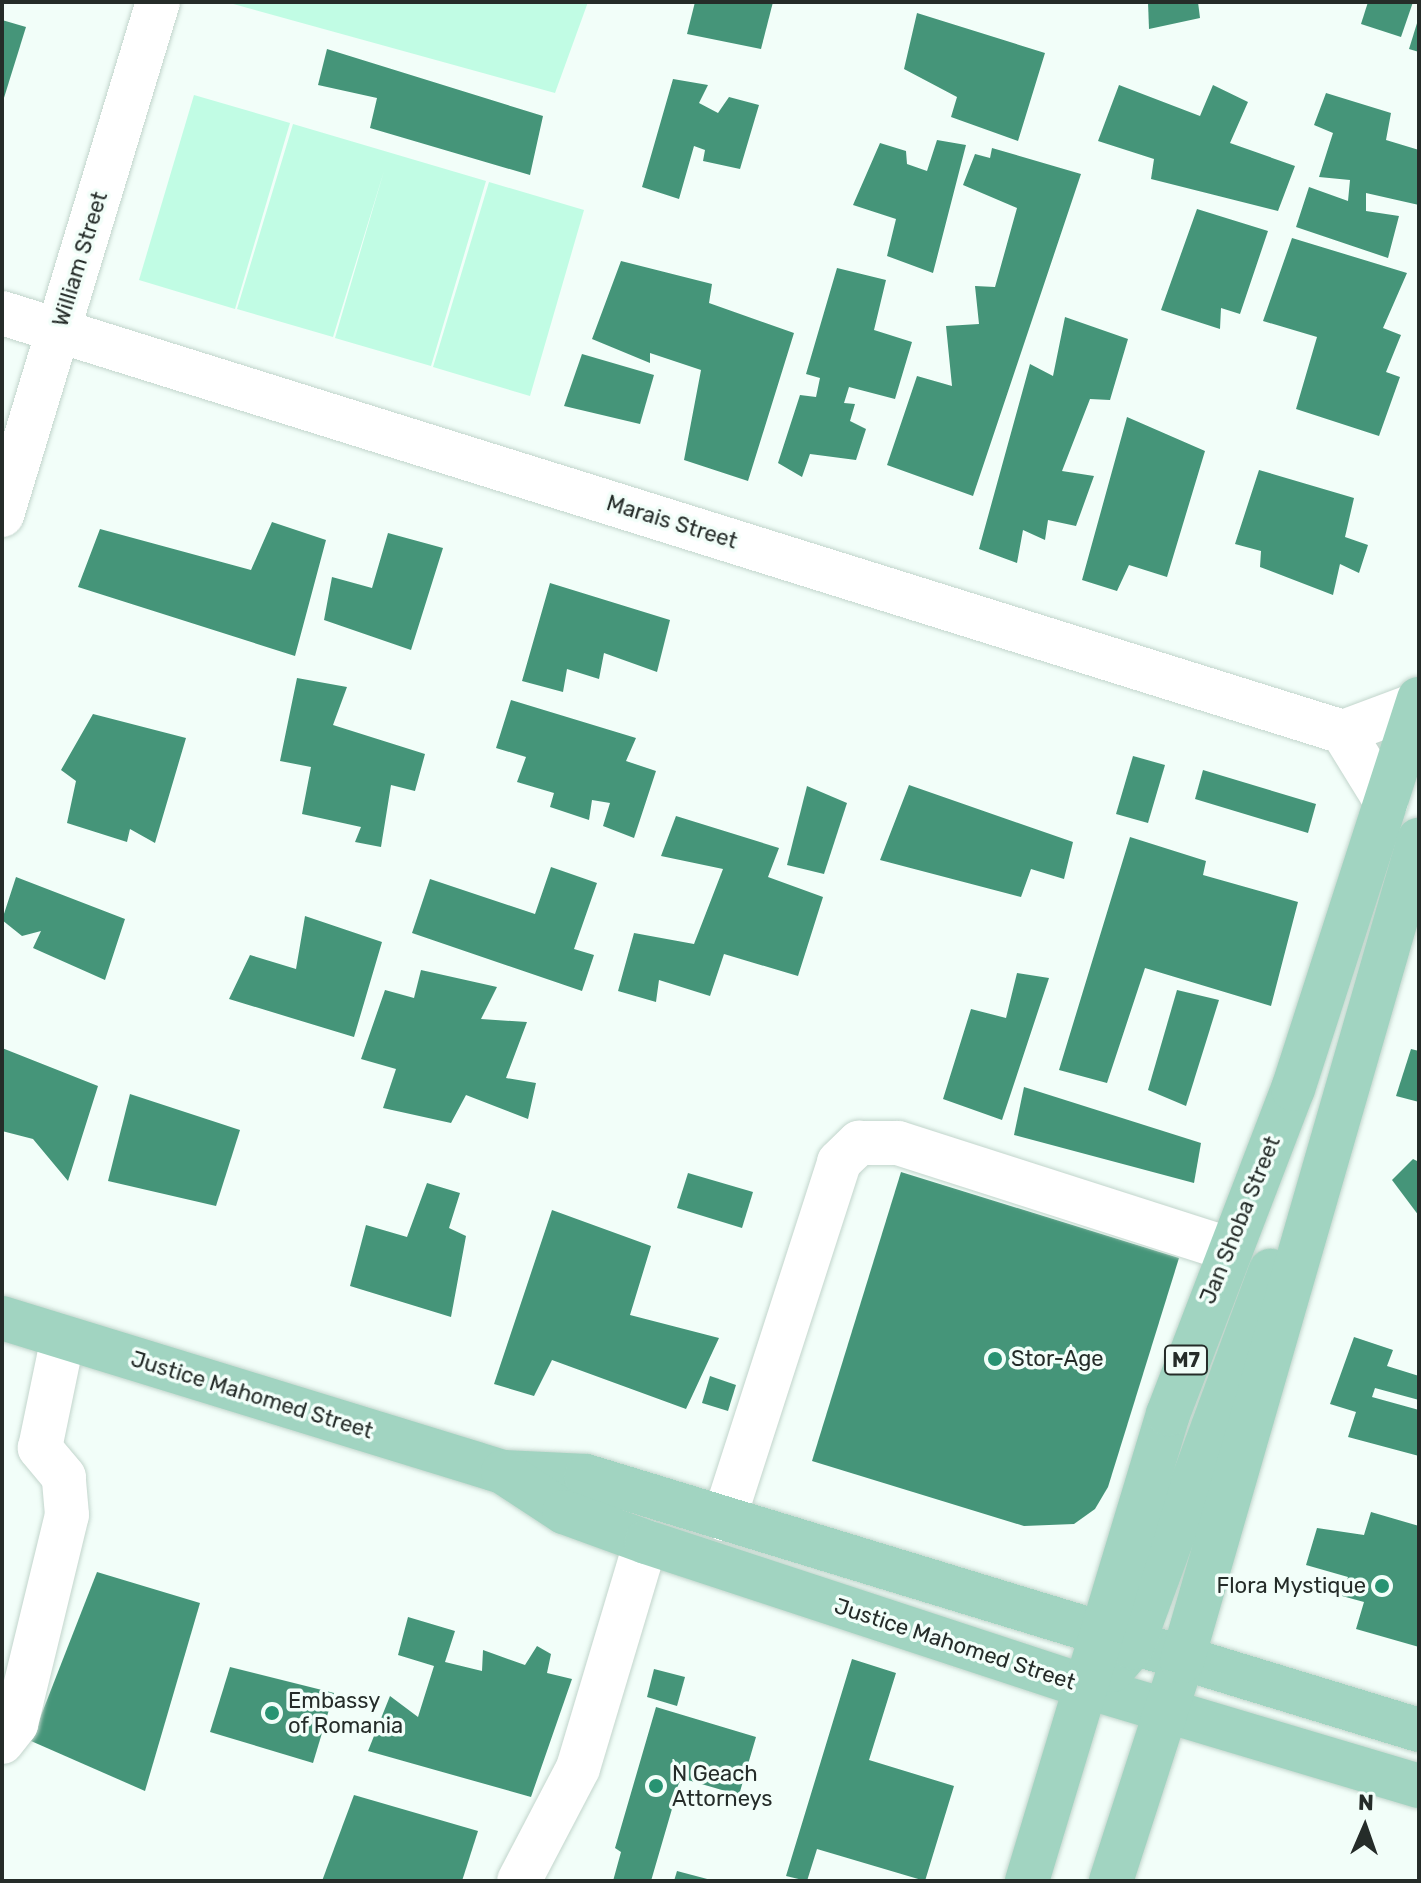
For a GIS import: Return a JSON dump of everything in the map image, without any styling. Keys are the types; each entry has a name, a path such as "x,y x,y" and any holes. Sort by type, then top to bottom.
{"main road":[{"name":"Jan Shoba Street","path":"1027,1881 1087,1687 1117,1642 1168,1414 1228,1249 1293,1089 1418,702"},
{"path":"1111,1881 1182,1661 1419,840"},
{"path":"1117,1642 1259,1289 1301,1244"},
{"name":"Justice Mahomed Street","path":"2,1318 503,1472 586,1476 1117,1642 1419,1730"},
{"name":"Justice Mahomed Street","path":"503,1472 564,1512 646,1542 1087,1687 1419,1786"}],"street":[{"name":"William Street","path":"2,515 158,2"},
{"name":"Marais Street","path":"2,313 1343,732"},
{"path":"1386,802 1343,732 1418,702"},
{"path":"724,1519 839,1162 859,1143 898,1143 1228,1249"},
{"path":"2,1742 16,1724 67,1515 64,1477 40,1448 63,1337"},
{"path":"519,1881 578,1768 646,1542"}],"green space":[{"path":"226,2 588,2 555,93"},
{"path":"194,95 290,123 235,309 139,280"},
{"path":"293,124 486,181 431,366 335,338 384,171 333,337 237,309"},
{"path":"489,182 584,210 530,396 433,367"}],"building":[{"path":"695,2 773,2 761,49 687,34"},
{"path":"1148,2 1198,2 1200,18 1149,29"},
{"path":"1368,2 1413,2 1401,37 1361,24"},
{"path":"917,13 1045,53 1018,141 951,117 957,97 904,69"},
{"path":"2,20 26,27 3,101 2,101"},
{"path":"1419,20 1419,52 1409,49"},
{"path":"327,49 543,116 530,175 370,128 377,98 318,85"},
{"path":"673,79 708,85 699,103 718,113 729,97 759,105 740,169 703,161 705,150 694,146 679,199 642,187"},
{"path":"1119,85 1200,116 1213,85 1248,102 1230,143 1295,166 1278,211 1151,179 1154,159 1098,141"},
{"path":"1326,93 1391,113 1386,140 1419,150 1419,205 1366,193 1366,211 1399,216 1388,258 1296,227 1309,187 1348,201 1350,180 1319,177 1333,133 1314,125"},
{"path":"937,140 966,145 933,273 887,256 896,219 853,205 880,143 906,151 907,164 927,171"},
{"path":"992,148 1081,174 973,496 887,465 917,376 952,386 946,326 979,324 975,286 995,287 1017,208 963,185 975,154 990,158"},
{"path":"1197,209 1268,231 1240,314 1221,308 1220,329 1161,310"},
{"path":"1292,238 1407,273 1383,328 1401,335 1386,372 1400,377 1379,436 1296,409 1317,337 1263,321"},
{"path":"621,261 712,284 709,303 794,333 748,481 684,460 701,370 650,353 650,363 592,339"},
{"path":"837,268 886,280 874,330 912,342 895,399 849,387 844,403 855,404 850,421 866,429 856,460 810,454 802,477 778,463 800,395 816,397 820,378 806,374"},
{"path":"1065,317 1128,339 1110,400 1090,399 1062,471 1094,476 1076,526 1048,520 1045,540 1023,530 1017,563 979,549 1030,364 1053,376"},
{"path":"582,354 654,375 640,424 564,406"},
{"path":"1127,417 1205,451 1167,577 1129,565 1117,591 1082,580"},
{"path":"1259,470 1354,498 1345,537 1368,545 1359,573 1340,564 1333,595 1260,567 1261,551 1235,544"},
{"path":"272,522 326,540 295,656 78,587 100,529 251,570"},
{"path":"388,533 443,548 411,650 324,620 332,577 372,588"},
{"path":"550,583 670,620 657,672 604,653 599,679 567,669 563,692 522,681"},
{"path":"297,678 347,687 333,725 425,754 415,791 391,785 381,847 355,842 361,827 302,814 311,767 280,761"},
{"path":"511,700 636,738 626,761 656,771 634,838 603,826 610,803 592,800 589,820 550,807 554,793 517,782 526,757 496,748"},
{"path":"93,714 186,738 155,843 130,829 127,842 67,823 76,781 61,770"},
{"path":"1133,756 1165,765 1148,823 1116,814"},
{"path":"1203,770 1316,804 1308,833 1195,799"},
{"path":"909,785 1073,842 1064,879 1031,869 1021,897 880,860"},
{"path":"807,786 847,803 824,874 787,865"},
{"path":"676,816 779,848 768,877 823,897 798,976 724,954 710,996 659,980 656,1002 618,991 634,933 694,944 723,869 661,856"},
{"path":"1130,837 1206,861 1203,875 1298,902 1271,1006 1145,968 1107,1083 1059,1070"},
{"path":"551,867 597,883 574,949 594,955 582,991 412,933 430,879 535,914"},
{"path":"16,877 125,919 105,980 33,948 41,931 22,936 2,920"},
{"path":"305,916 382,942 354,1037 229,999 250,955 296,969"},
{"path":"421,970 497,987 481,1019 527,1022 506,1078 536,1083 528,1119 466,1095 451,1123 383,1108 396,1069 361,1059 385,990 414,998"},
{"path":"1017,973 1049,978 1002,1120 943,1099 971,1009 1006,1018"},
{"path":"1177,990 1219,1000 1186,1106 1148,1090"},
{"path":"2,1048 98,1086 68,1181 33,1139 2,1131"},
{"path":"1411,1049 1419,1051 1419,1102 1396,1096"},
{"path":"1024,1087 1201,1143 1194,1183 1014,1135"},
{"path":"130,1094 240,1130 216,1206 108,1181"},
{"path":"1413,1159 1419,1162 1419,1216 1392,1180"},
{"name":"Stor-Age","path":"901,1172 1179,1258 1108,1487 1095,1509 1074,1524 1024,1526 812,1461"},
{"path":"688,1173 753,1192 742,1228 677,1208"},
{"path":"427,1183 460,1193 449,1228 466,1236 451,1317 350,1286 366,1225 407,1237"},
{"path":"552,1210 651,1246 630,1315 719,1338 686,1409 552,1360 534,1396 494,1384"},
{"path":"1354,1337 1393,1350 1387,1366 1419,1376 1419,1400 1375,1388 1372,1397 1419,1410 1419,1456 1348,1437 1356,1412 1330,1404"},
{"path":"710,1376 736,1385 728,1411 702,1403"},
{"name":"Flora Mystique","path":"1371,1512 1419,1526 1419,1647 1356,1629 1364,1602 1342,1596 1348,1577 1306,1565 1317,1528 1364,1535"},
{"path":"97,1572 200,1603 145,1791 31,1741"},
{"path":"408,1617 455,1631 445,1662 482,1671 483,1650 525,1665 537,1646 551,1654 547,1673 572,1679 531,1797 368,1751 390,1696 418,1717 434,1666 398,1655"},
{"path":"852,1659 896,1673 869,1760 954,1786 925,1881 817,1849 807,1881 786,1876"},
{"name":"Embassy of Romania","path":"230,1667 334,1693 313,1763 210,1732"},
{"path":"654,1669 685,1677 677,1706 647,1697"},
{"name":"N Geach Attorneys","path":"656,1707 756,1737 739,1795 681,1778 651,1881 613,1881 621,1852 615,1848"},
{"path":"354,1795 478,1831 462,1881 322,1881"},
{"path":"677,1871 711,1880 711,1881 674,1881"}],"place":[{"name":"Stor-Age","path":"995,1359"},
{"name":"Flora Mystique","path":"1382,1586"},
{"name":"Embassy of Romania","path":"272,1713"},
{"name":"N Geach Attorneys","path":"656,1786"}]}
